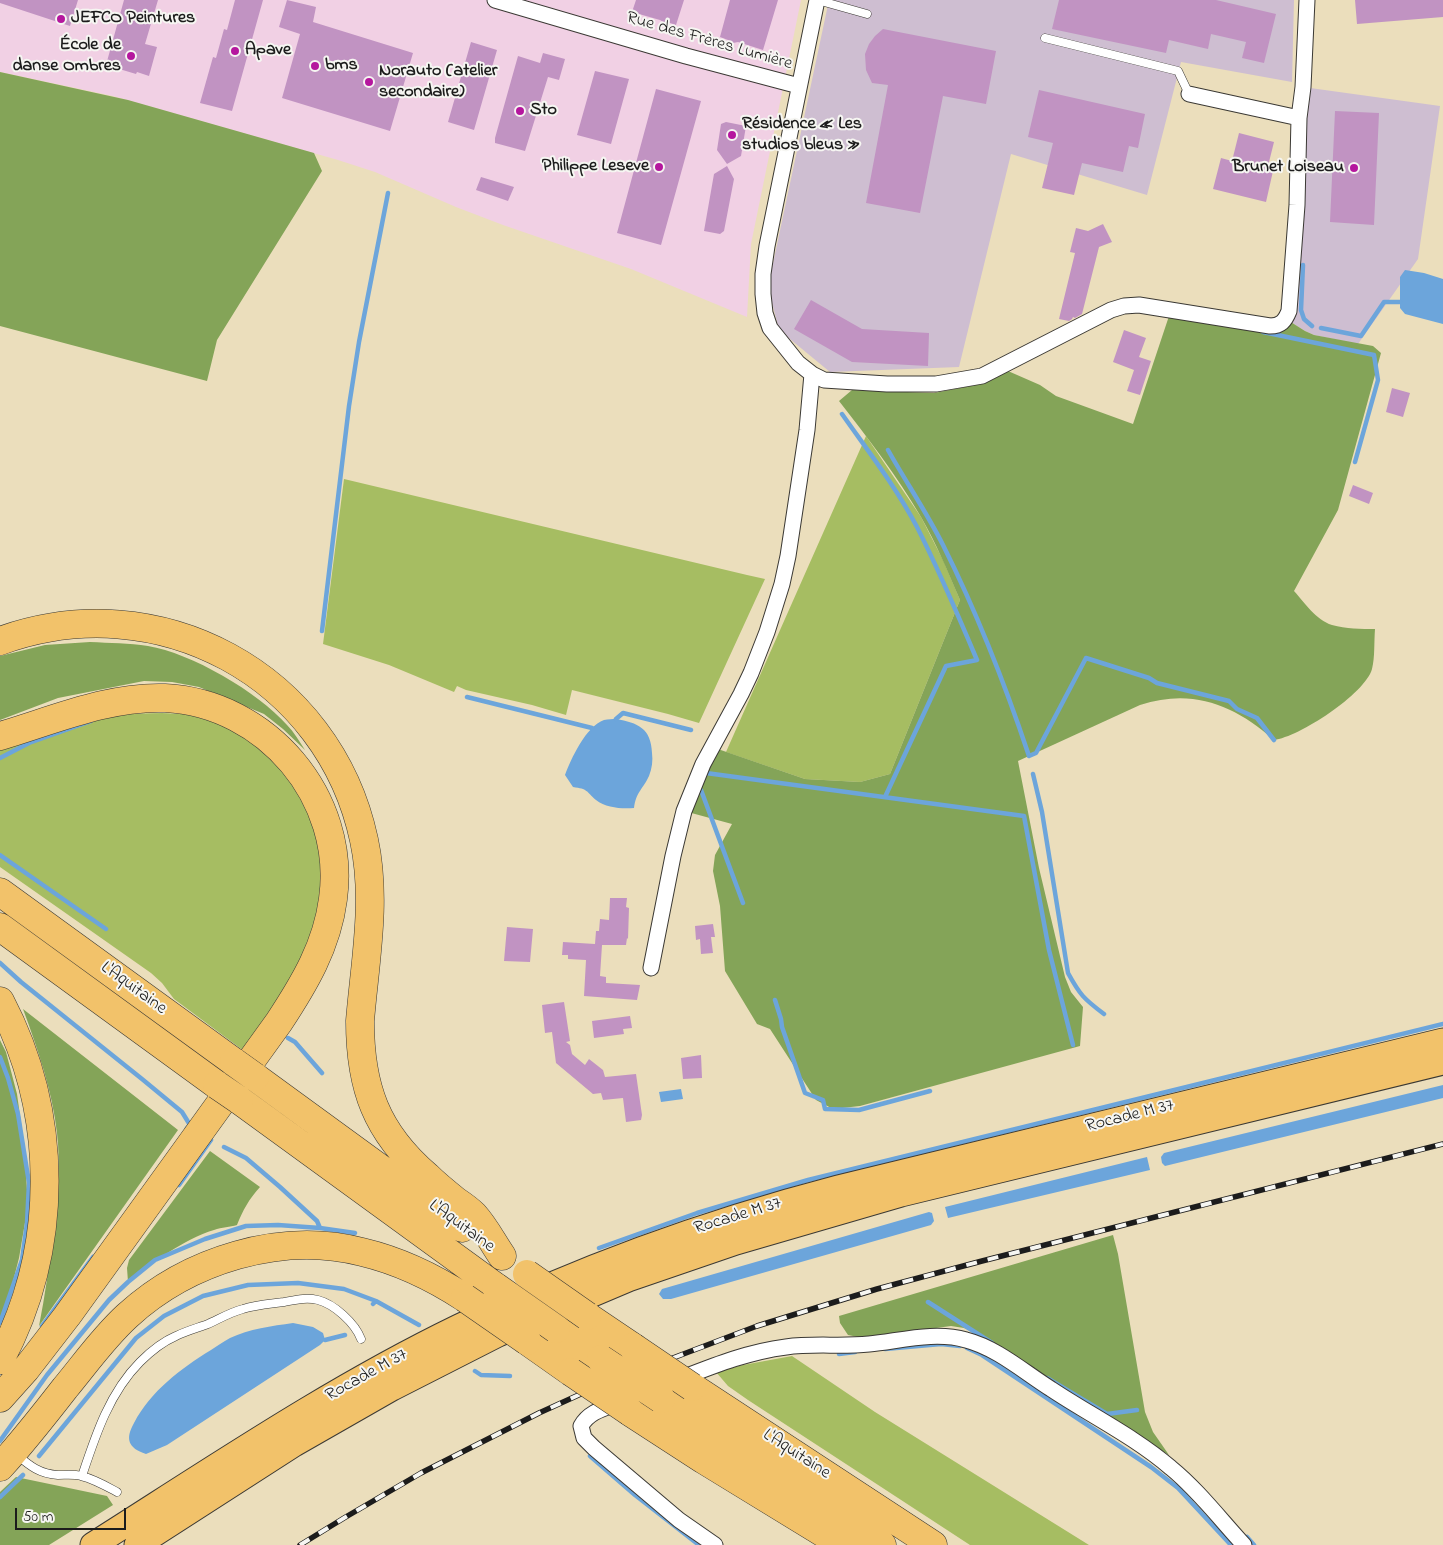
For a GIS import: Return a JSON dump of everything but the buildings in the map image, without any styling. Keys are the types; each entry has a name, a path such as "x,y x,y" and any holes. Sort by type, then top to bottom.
{"highway":[{"path":"0,641 42,629 69,624 99,623 128,625 183,637 210,647 260,677 282,695 316,732 333,758 347,786 358,813 365,842 370,881 370,911 360,1039 366,1085 374,1108 391,1138 403,1154 434,1183 474,1214 502,1256"},
{"path":"0,736 100,705 144,698 188,701 232,716 249,724 268,738 304,776 318,801 328,828 335,874 328,925 317,959 302,988 67,1316 26,1369 0,1398"},
{"name":"L'Aquitaine","path":"0,892 587,1316 933,1545"},
{"name":"L'Aquitaine","path":"0,927 496,1287 661,1400 882,1545"},
{"path":"0,1001 21,1046 35,1091 40,1116 45,1166 42,1234 37,1262 18,1322 0,1360"},
{"name":"Rocade M 37","path":"93,1545 282,1425 381,1367 449,1331 591,1268 728,1219 820,1193 1443,1040"},
{"name":"Rocade M 37","path":"136,1545 294,1444 392,1388 498,1334 628,1279 736,1242 901,1194 1443,1062"},
{"path":"7,1459 93,1354 126,1317 145,1300 190,1273 230,1257 281,1247 337,1247 362,1251 426,1274 465,1298 630,1412 704,1460 843,1545"}],"street":[{"name":"Rue des Frères Lumière","path":"495,0 686,56 799,86"},
{"path":"817,0 766,246 763,274 765,312 770,328 798,363 812,374 824,380 887,384 936,384 982,376 1111,310 1124,306 1139,305 1270,326 1277,326 1286,319 1289,311 1297,205 1299,118 1303,87 1307,0"},
{"path":"1189,94 1299,118"},
{"path":"651,968 673,856 684,811 704,764 751,673 780,591 788,556 806,440 812,374"},
{"path":"715,1545 679,1520 594,1448 584,1438 581,1426 585,1419 591,1414 721,1363 763,1351 786,1347 860,1345 943,1336 968,1340 994,1351 1074,1405 1152,1454 1188,1484 1244,1545"}],"lane":[{"path":"817,0 866,14"},
{"path":"1045,38 1178,71 1189,94"},
{"path":"82,1476 106,1411 121,1385 139,1363 159,1346 175,1336 242,1309 306,1298 327,1303 352,1323 361,1339"},
{"path":"7,1459 43,1473 82,1476 117,1492"}],"shaded area":[{"path":"0,0 801,0 751,244 747,317 631,269 456,207 375,172 113,96 0,72"},
{"path":"829,0 1294,0 1292,82 1181,62 1147,195 1011,154 959,367 830,372 779,330 768,287"},
{"path":"1303,87 1440,106 1418,259 1358,344 1314,335 1286,319"}],"green space":[{"path":"0,72 128,100 314,153 322,171 217,340 207,381 0,326"},
{"path":"1171,310 1270,326 1286,319 1314,335 1373,346 1381,353 1338,510 1294,591 1311,611 1326,623 1348,628 1375,629 1372,669 1367,679 1357,690 1330,713 1299,731 1274,740 1244,717 1228,709 1195,699 1178,698 1140,705 1018,761 1039,868 1065,977 1071,992 1083,1007 1080,1046 860,1106 833,1109 816,1100 770,1029 757,1024 725,971 720,906 713,871 715,855 732,824 684,811 712,747 805,779 860,782 890,774 960,600 932,537 912,502 839,401 852,390 934,393 980,384 1008,371 1040,385 1056,396 1133,424"},
{"path":"866,436 921,517 943,560 960,600 890,774 860,782 805,779 726,752"},
{"path":"344,479 765,579 699,723 572,690 566,715 466,690 457,686 454,692 389,665 323,644"},
{"path":"90,642 148,646 165,650 203,665 242,687 274,712 292,731 305,750 264,714 199,687 172,682 144,681 58,698 0,720 0,656 45,645"},
{"path":"187,707 266,744 319,821 323,924 248,1054 174,999 162,983 151,973 0,867 0,742 120,714 182,714"},
{"path":"23,1009 178,1130 39,1326 56,1210 59,1172 58,1146 55,1117 48,1086"},
{"path":"0,1040 6,1052 17,1094 24,1144 28,1205 19,1258 8,1301 0,1323"},
{"path":"210,1151 260,1187 247,1205 237,1225 217,1229 191,1239 128,1282 127,1268 129,1260"},
{"path":"1113,1235 1118,1254 1145,1412 1153,1432 1169,1455 1045,1380 979,1335 964,1328 951,1326 863,1338 848,1335 840,1323 839,1316"},
{"path":"792,1356 875,1412 1089,1545 970,1545 748,1400 728,1386 716,1372"},
{"path":"16,1477 107,1496 113,1505 49,1545 0,1545 0,1492"}],"water":[{"path":"1405,270 1443,279 1443,324 1405,314 1400,308 1400,277"},
{"path":"616,719 631,722 642,728 646,732 651,745 651,770 636,798 634,808 604,805 588,792 573,787 565,775 575,752 591,729 597,723 604,720"},
{"path":"1443,1085 1443,1098 1165,1166 1162,1163 1161,1157 1164,1153"},
{"path":"681,1089 683,1099 661,1102 659,1092"},
{"path":"1147,1157 1150,1170 948,1218 945,1207"},
{"path":"929,1212 932,1213 934,1221 931,1225 671,1299 663,1299 659,1294 662,1289"},
{"path":"293,1323 313,1327 323,1333 325,1340 167,1445 146,1454 132,1446 129,1438 131,1429 141,1411 177,1373 230,1338 253,1330"}],"waterway":[{"path":"322,631 349,406 359,342 388,193"},
{"path":"1303,265 1301,310 1304,319 1312,326"},
{"path":"1321,328 1361,336 1384,302 1400,302"},
{"path":"1263,332 1374,355 1378,380 1355,462"},
{"path":"842,414 891,483 909,512 941,576 977,660 946,666 885,797"},
{"path":"888,450 937,533 979,623 1029,756 1036,753 1086,658 1149,678 1157,683 1229,701 1237,709 1257,718 1274,740"},
{"path":"467,697 592,728"},
{"path":"616,719 623,713 691,730"},
{"path":"0,758 29,743 91,721"},
{"path":"706,773 1024,816 1049,950 1073,1045"},
{"path":"1033,774 1042,812 1068,973 1083,996 1104,1014"},
{"path":"701,790 743,903"},
{"path":"0,855 106,929"},
{"path":"0,963 182,1112 190,1125 187,1128"},
{"path":"775,1000 782,1027 805,1093 823,1100 825,1109 859,1110 930,1091"},
{"path":"599,1248 697,1213 808,1180 1443,1024"},
{"path":"288,1038 295,1042 322,1073"},
{"path":"0,1057 18,1114 29,1183 27,1223 22,1260 0,1323"},
{"path":"179,1185 211,1140"},
{"path":"224,1147 246,1158 317,1221 320,1228"},
{"path":"0,1441 47,1375 109,1300 155,1260 205,1239 246,1226 278,1225 355,1233"},
{"path":"42,1326 93,1257"},
{"path":"39,1456 136,1338 164,1316 203,1296 248,1285 298,1283 344,1289 376,1301"},
{"path":"373,1304 376,1301 419,1325"},
{"path":"928,1302 992,1343"},
{"path":"325,1340 345,1335"},
{"path":"885,1349 941,1344 960,1346"},
{"path":"967,1348 982,1355 1151,1467 1178,1488 1231,1545"},
{"path":"839,1354 855,1352"},
{"path":"475,1371 481,1375 510,1376"},
{"path":"1047,1378 1107,1414 1137,1410"},
{"path":"590,1456 635,1495 699,1545"},
{"path":"0,1497 23,1475"},
{"path":"1247,1537 1254,1545"}],"railway":[{"path":"300,1545 421,1473 539,1413 594,1388 757,1326 877,1289 982,1261 1443,1144"}],"place":[{"name":"JEFCO Peintures","path":"61,19"},
{"name":"Apave","path":"235,51"},
{"name":"École de danse Ombres","path":"131,56"},
{"name":"bms","path":"315,66"},
{"name":"Norauto (atelier secondaire)","path":"369,82"},
{"name":"Sto","path":"520,111"},
{"name":"Résidence « Les studios bleus »","path":"732,135"},
{"name":"Philippe Leseve","path":"659,167"},
{"name":"Brunet Loiseau","path":"1354,168"}]}
